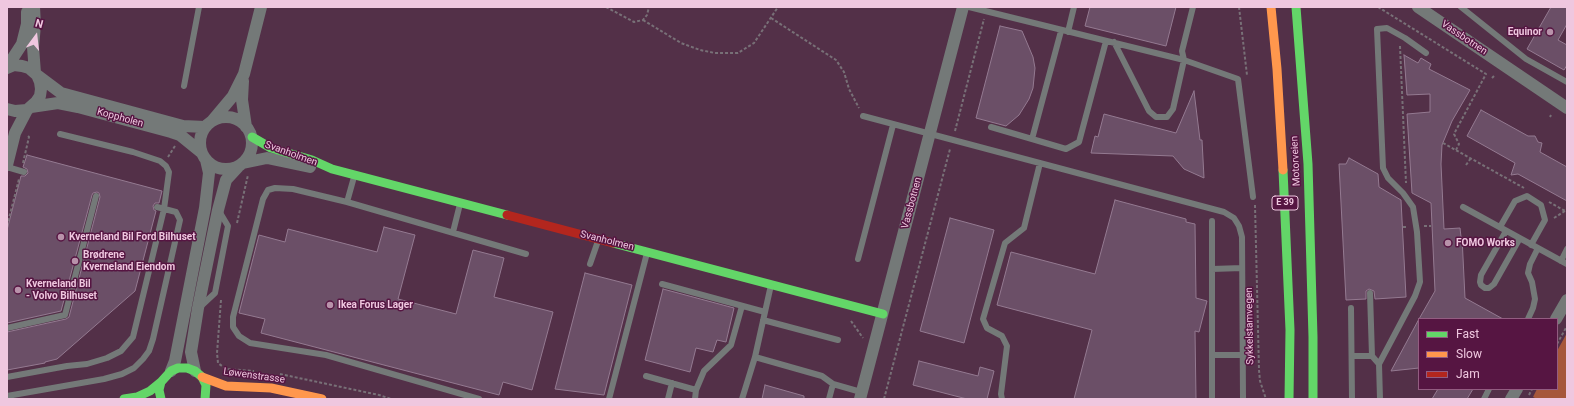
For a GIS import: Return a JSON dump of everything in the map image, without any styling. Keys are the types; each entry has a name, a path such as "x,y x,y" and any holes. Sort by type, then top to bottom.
{"main road":[{"name":"E 39","path":"1271,7 1277,69 1287,237 1290,330 1290,399"},
{"name":"Motorveien","path":"1296,7 1308,164 1313,337 1313,399"},
{"name":"Svanholmen","path":"249,132 270,148 312,160 332,169 883,314"},
{"name":"Løwenstrasse","path":"171,371 178,368 187,368 226,386 271,388 322,399"},
{"path":"124,399 136,397 150,391 171,371"},
{"path":"198,374 206,385 205,399"},
{"path":"161,382 159,390 161,399"},
{"name":"Løwenstrasse","path":"268,398 304,395"}],"street":[{"path":"7,67 22,44 27,24 26,7"},
{"path":"7,166 15,133 29,109 40,96 40,82 36,74 33,46 35,25 34,7"},
{"path":"198,374 191,352 198,308 218,210 226,180 244,166 252,146 242,100 244,74 261,7"},
{"name":"Vassbotnen","path":"860,396 883,314 963,7"},
{"name":"Vassbotnen","path":"1418,7 1567,108"},
{"name":"Koppholen","path":"7,67 14,65 29,68 61,93 183,126 209,124"},
{"path":"171,371 175,361 205,208 209,173 200,144 201,134 233,96 244,74"},
{"name":"Koppholen","path":"7,109 15,112 58,103 85,108 180,135 204,156"},
{"path":"209,124 222,117 231,117 240,120 249,132"},
{"path":"204,156 214,166 223,169 244,166"},
{"name":"Svanholmen","path":"244,166 267,158 311,168 332,169"},
{"path":"1557,318 1567,300"},
{"path":"1511,399 1516,390"}],"lane":[{"path":"184,86 199,7"},
{"path":"969,7 1061,31 1114,42 1184,60 1238,79 1253,197"},
{"path":"1068,32 1074,7"},
{"path":"1114,42 1149,111 1156,117 1167,117 1173,109 1184,60 1182,51 1193,7"},
{"path":"1461,7 1526,59 1567,82"},
{"path":"1380,399 1379,364 1415,296 1420,282 1417,232 1413,206 1388,178 1383,168 1377,29 1387,28 1426,52"},
{"path":"1032,139 1061,31"},
{"path":"991,127 1066,149 1079,142 1106,41"},
{"path":"863,116 1224,212 1234,218 1239,226 1242,237 1244,399"},
{"path":"858,260 893,125"},
{"path":"7,377 67,366 87,364 107,358 124,348 133,337 164,209 169,172 160,161 133,152 60,134"},
{"path":"1002,399 1001,394 1007,346 1002,336 987,328 983,318 1005,243 1024,228 1040,163"},
{"path":"7,166 24,172"},
{"path":"347,202 354,175"},
{"path":"480,399 326,356 250,343 239,336 233,327 233,317 263,199 268,190 275,188 293,189 347,202 526,254"},
{"path":"7,328 65,315 96,196"},
{"path":"1500,227 1515,201 1527,196 1542,205 1545,220 1531,245"},
{"path":"453,232 460,202"},
{"path":"7,396 104,379 122,374 134,368 143,359 153,339 180,220 176,212 157,207"},
{"path":"1463,207 1567,264"},
{"path":"1212,221 1212,399"},
{"path":"1506,230 1481,275 1481,285 1486,288 1489,288 1494,284 1520,238"},
{"path":"590,264 598,239"},
{"path":"1528,318 1535,299 1532,282 1528,273 1530,264 1538,248"},
{"path":"1561,261 1567,249"},
{"path":"609,399 647,252"},
{"path":"1212,269 1242,268"},
{"path":"662,284 765,312"},
{"path":"742,399 755,357 772,284"},
{"path":"1370,293 1372,356 1379,364"},
{"path":"695,399 696,390 704,371 731,345 742,306"},
{"path":"1351,308 1352,399"},
{"path":"763,320 838,340"},
{"path":"1212,355 1244,355"},
{"path":"1352,356 1372,356"},
{"path":"755,357 822,376 833,384 860,396"},
{"path":"646,376 696,390"},
{"path":"668,399 672,383"},
{"path":"829,399 833,384"},
{"path":"1484,399 1488,390"}],"path":[{"path":"606,7 634,22 643,20 647,15 649,7"},
{"path":"643,20 681,43 700,50 730,54 738,53 754,43 778,7"},
{"path":"1378,7 1486,74 1454,134 1458,144 1456,150"},
{"path":"884,399 986,11"},
{"path":"771,18 836,60 844,72 849,89 863,116"},
{"path":"1403,193 1406,186 1400,47 1411,28"},
{"path":"1443,143 1526,189"},
{"path":"164,164 178,144"},
{"path":"1466,165 1471,158"},
{"path":"235,228 246,183 244,166"},
{"path":"1546,200 1566,211"},
{"path":"1552,219 1566,211"},
{"name":"Sykkelstamvegen","path":"1256,251 1259,370 1260,381 1266,399"},
{"path":"1558,342 1567,326"},
{"path":"1528,396 1531,390"},
{"path":"379,395 391,399"}],"shaded area":[{"path":"1567,333 1567,399 1537,399 1533,397 1536,390 1558,390 1558,349"}],"building":[{"path":"1090,7 1176,7 1166,46 1085,26"},
{"name":"Equinor","path":"1551,7 1567,7 1567,24 1558,40 1567,45 1567,65 1564,70 1527,49"},
{"path":"1000,26 1022,31 1033,57 1035,68 1033,88 1029,99 1019,115 1006,126 976,118"},
{"path":"1404,55 1418,63 1421,58 1431,64 1429,69 1470,90 1452,121 1442,145 1441,164 1444,229 1460,228 1462,237 1465,298 1501,318 1420,318 1435,291 1431,203 1412,193 1407,114 1430,112 1430,94 1407,95"},
{"path":"1194,91 1200,140 1202,140 1204,178 1184,169 1173,156 1091,153 1095,136 1098,137 1104,114 1176,133"},
{"path":"1481,110 1528,136 1535,136 1538,142 1542,143 1540,152 1567,167 1567,201 1518,174 1511,175 1515,163 1467,136"},
{"name":"Brødrene Kverneland Eiendom","path":"27,155 162,191 159,203 155,203 153,206 154,210 156,211 135,291 57,359 45,363 7,370 7,332 66,319 69,317 100,197 99,193 97,192 93,193 92,195 61,311 7,323 7,230 21,176 25,176 28,173 27,169 23,167"},
{"path":"1349,158 1378,174 1379,187 1401,200 1406,297 1375,299 1374,291 1369,289 1366,291 1366,299 1346,300 1339,164 1346,164"},
{"path":"1115,200 1186,219 1186,222 1195,224 1196,298 1207,301 1199,332 1195,331 1196,399 1074,399 1092,330 997,305 1011,252 1095,274"},
{"path":"950,218 994,230 964,343 920,331"},
{"name":"Ikea Forus Lager","path":"384,227 415,235 398,299 456,314 473,250 504,258 494,297 553,312 532,390 503,382 499,395 261,333 265,319 239,313 259,235 285,242 288,229 377,252"},
{"path":"585,273 632,285 604,395 555,389"},
{"path":"663,289 734,308 726,342 717,340 713,352 696,348 690,372 645,360"},
{"path":"1418,321 1418,368 1391,371"},
{"path":"919,361 978,376 980,367 994,371 987,399 967,399 913,385"},
{"path":"765,385 804,396 804,399 762,399"},
{"path":"1437,390 1472,390 1467,399 1432,399"}],"traffic: fast":[{"path":"1296,7 1308,164 1313,337 1313,399"},
{"path":"252,137 271,148 312,160 332,169 507,215"},
{"path":"1283,170 1290,330 1289,399"},
{"path":"613,243 883,314"},
{"path":"161,399 159,390 161,382 171,371 178,368 187,368 195,371 202,377 206,385 205,399"},
{"path":"124,399 137,397 150,391 161,382"}],"traffic: slow":[{"path":"1271,7 1277,69 1283,170"},
{"path":"202,377 226,386 271,388 322,399"}],"traffic: jam":[{"path":"507,215 613,243"}],"place":[{"name":"Equinor","path":"1550,32"},
{"name":"Kverneland Bil Ford Bilhuset","path":"61,237"},
{"name":"FOMO Works","path":"1448,243"},
{"name":"Brødrene Kverneland Eiendom","path":"75,261"},
{"name":"Kverneland Bil - Volvo Bilhuset","path":"18,290"},
{"name":"Ikea Forus Lager","path":"330,305"}]}
